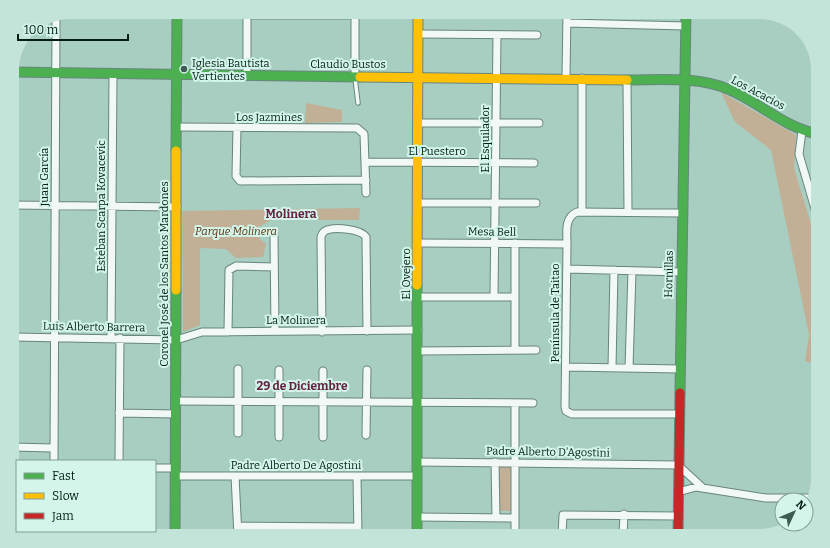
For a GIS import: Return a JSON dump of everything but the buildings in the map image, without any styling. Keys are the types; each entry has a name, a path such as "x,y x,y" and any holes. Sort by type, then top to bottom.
{"street":[{"name":"Coronel José de los Santos Mardones","path":"175,529 178,19"},
{"path":"247,19 247,76"},
{"path":"355,19 355,76"},
{"name":"El Ovejero","path":"417,529 418,19"},
{"path":"566,78 567,19"},
{"name":"Hornillas","path":"678,529 686,19"},
{"name":"Juan García","path":"54,460 56,21"},
{"path":"567,23 686,26"},
{"path":"418,34 537,35"},
{"name":"El Esquilador","path":"494,297 496,35"},
{"name":"Claudio Bustos","path":"19,72 113,75 418,76 684,80"},
{"name":"Esteban Scarpa Kovacevic","path":"111,338 113,75"},
{"path":"582,78 582,211 682,213"},
{"path":"627,80 628,212"},
{"name":"Los Acacios","path":"684,80 706,81 731,90 802,131 811,133"},
{"path":"418,123 539,123"},
{"name":"Los Jazmines","path":"177,127 357,128 364,134 365,162"},
{"path":"237,127 238,180 240,181 366,180"},
{"path":"802,131 799,154 811,195"},
{"path":"365,162 366,193"},
{"name":"El Puestero","path":"365,162 534,163"},
{"path":"418,203 536,203"},
{"path":"19,205 176,207"},
{"name":"Península de Taitao","path":"582,211 571,215 567,223 566,411 572,414 679,414"},
{"path":"322,332 321,236 323,232 328,230 358,230 364,233 366,237 367,331"},
{"path":"274,235 275,331"},
{"name":"Mesa Bell","path":"418,243 567,244"},
{"path":"514,244 515,350"},
{"path":"228,332 228,272 233,267 274,267"},
{"path":"567,269 681,272"},
{"path":"612,368 614,270"},
{"path":"629,368 632,271"},
{"path":"418,297 514,297"},
{"name":"La Molinera","path":"176,340 202,332 418,330"},
{"name":"Luis Alberto Barrera","path":"19,337 176,340"},
{"path":"119,460 120,338"},
{"path":"418,351 536,350"},
{"path":"566,367 680,369"},
{"path":"238,369 238,433"},
{"path":"279,370 279,437"},
{"path":"366,435 367,370"},
{"path":"323,371 323,437"},
{"path":"176,401 418,401 533,403"},
{"path":"515,403 515,529"},
{"path":"119,413 176,414"},
{"path":"19,448 53,448"},
{"name":"Padre Alberto D'Agostini","path":"417,462 678,465"},
{"path":"496,462 496,518"},
{"path":"678,465 702,488"},
{"name":"Padre Alberto De Agostini","path":"156,468 175,472 235,476 417,476"},
{"path":"235,476 238,526 358,527 357,476"},
{"path":"678,492 693,487 774,498"},
{"path":"562,529 563,515 624,514 678,516"},
{"path":"623,529 624,514"},
{"path":"417,517 515,518"}],"lane":[{"path":"355,76 358,103"}],"green space":[{"path":"721,92 796,135 794,168 811,224 811,363 805,361 809,335 771,150 735,122"},
{"path":"306,103 342,110 342,122 305,123"},
{"name":"Parque Molinera","path":"360,208 359,220 271,220 257,228 260,239 266,244 263,257 236,258 226,249 200,248 200,325 183,332 182,211"},
{"path":"499,466 512,466 511,511 499,511"}],"traffic: fast":[{"path":"176,151 177,19"},
{"path":"680,393 686,19"},
{"path":"19,72 360,77"},
{"path":"627,80 666,79 693,81 718,86 741,95 784,121 811,132"},
{"path":"417,285 417,529"},
{"path":"175,529 176,290"}],"traffic: slow":[{"path":"417,285 418,19"},
{"path":"360,77 627,80"},
{"path":"176,151 176,290"}],"traffic: jam":[{"path":"678,529 680,393"}],"place":[{"name":"Iglesia Bautista Vertientes","path":"184,69"}],"district":[{"name":"Molinera","path":"291,214"},
{"name":"29 de Diciembre","path":"302,386"}]}
